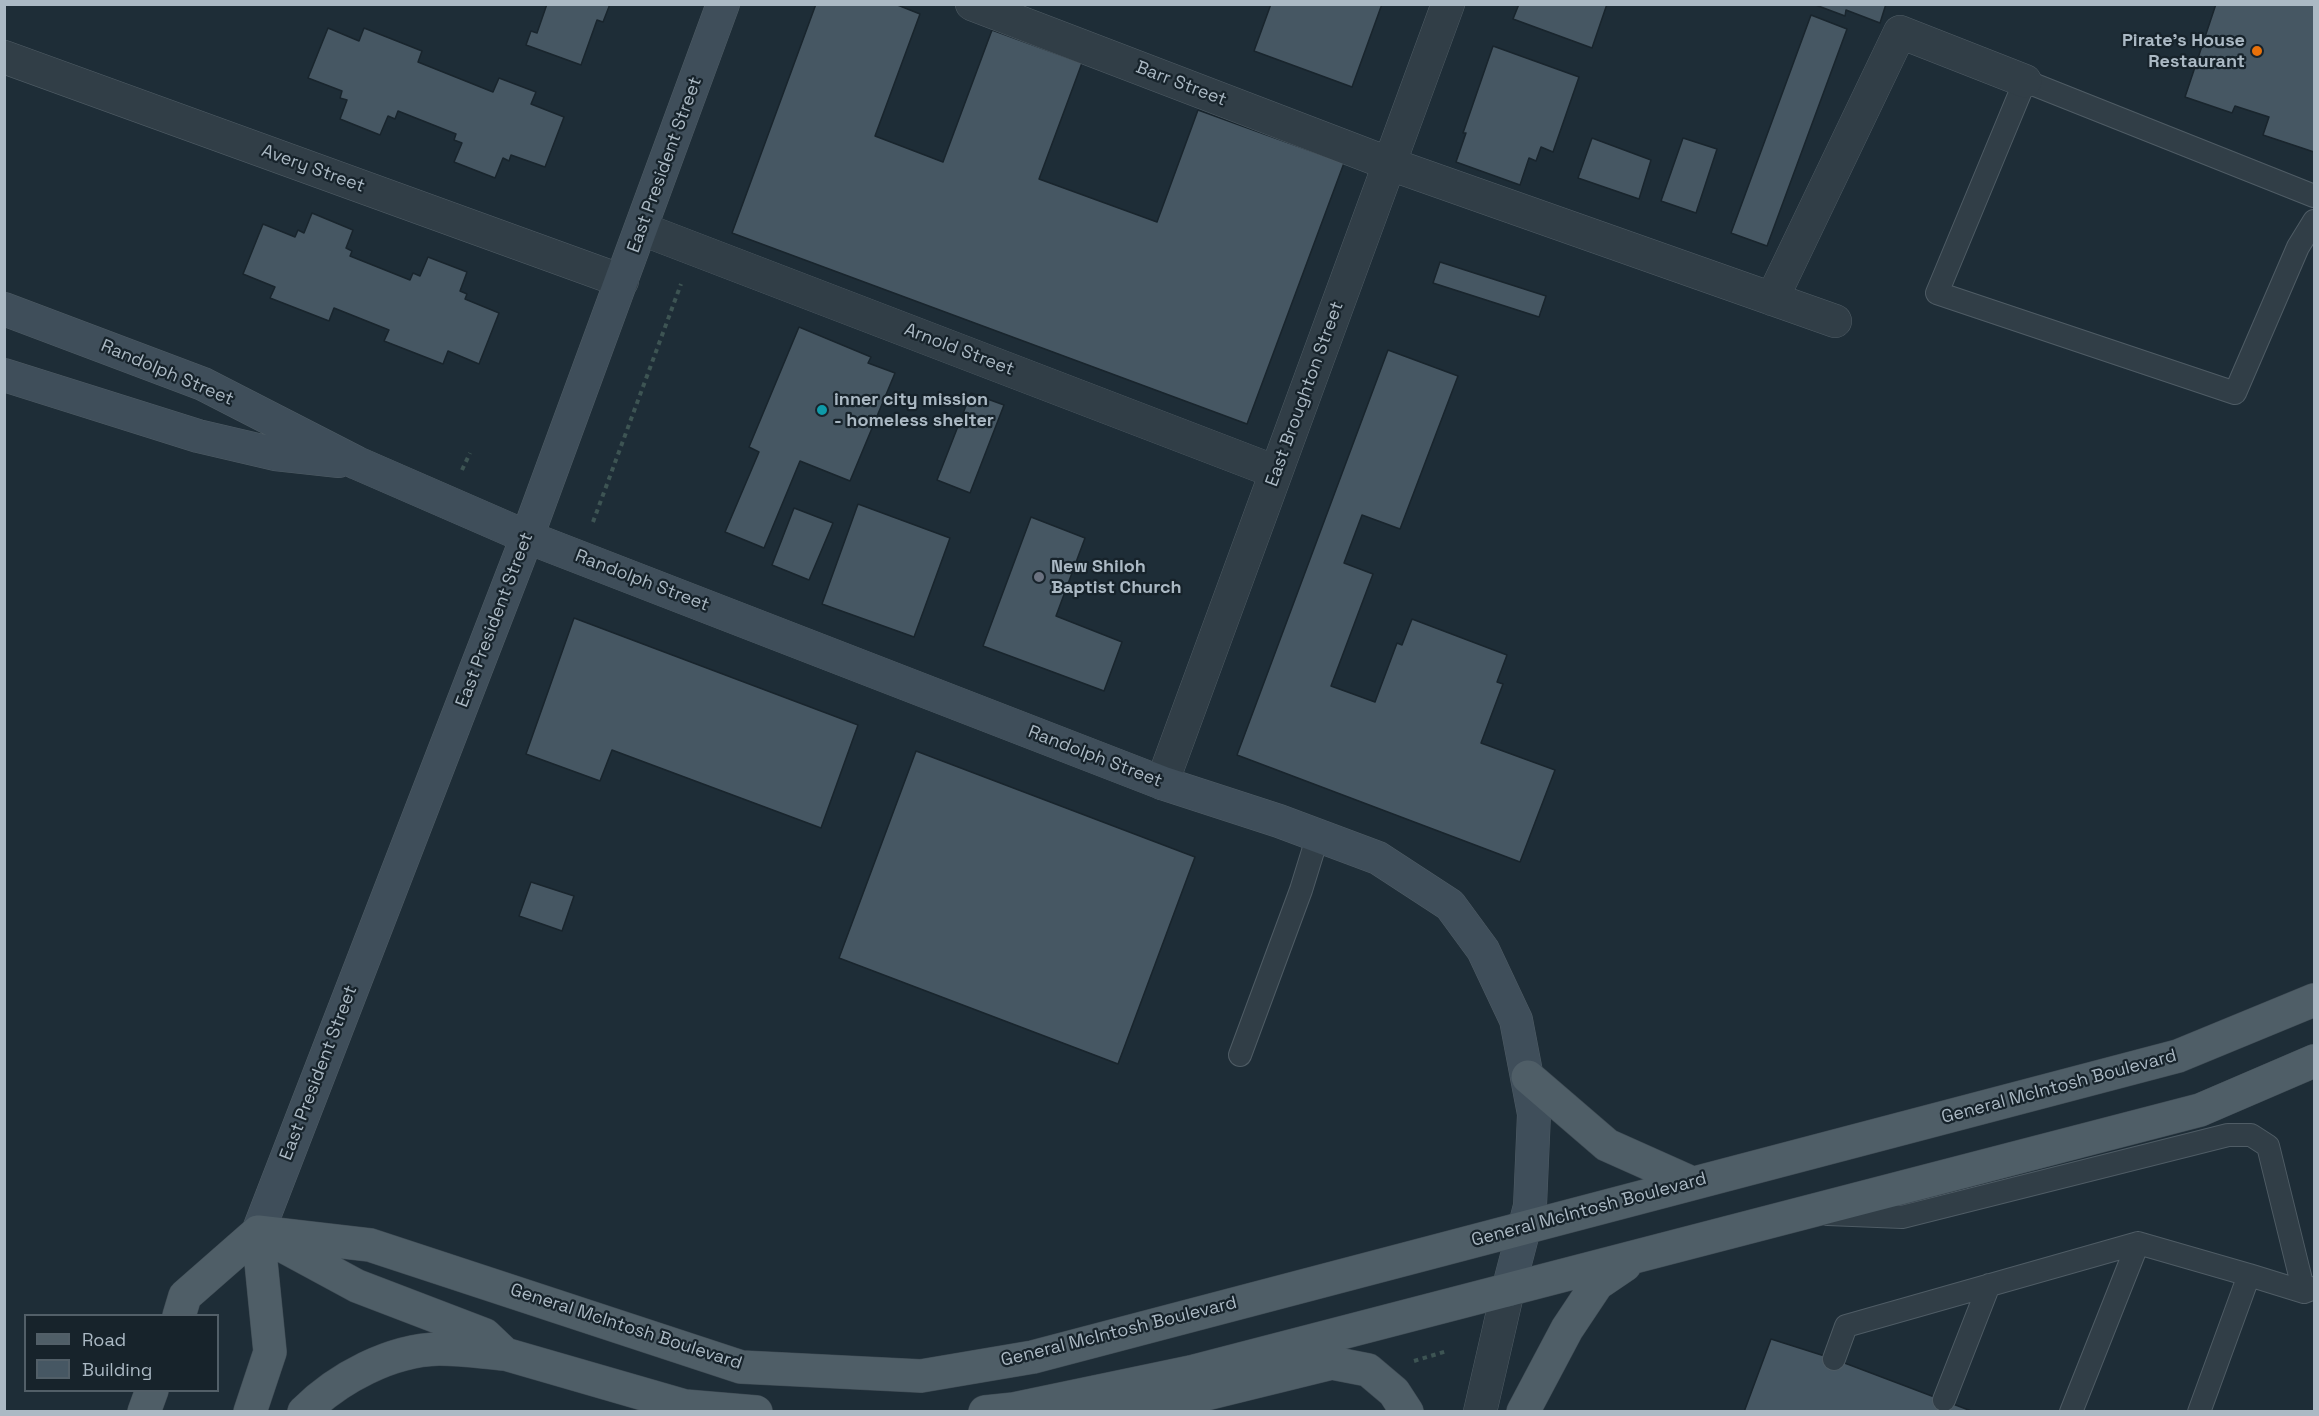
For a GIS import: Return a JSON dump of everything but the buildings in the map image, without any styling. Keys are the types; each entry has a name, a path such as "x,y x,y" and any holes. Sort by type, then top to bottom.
{"main road":[{"name":"General McIntosh Boulevard","path":"258,1232 370,1245 741,1366 921,1376 1033,1357 2178,1056 2314,1000"},
{"path":"1000,1410 1191,1372 2200,1110 2314,1061"},
{"path":"1528,1077 1606,1145 1692,1183"},
{"name":"East President Street","path":"180,1314 185,1296 258,1232"},
{"name":"East President Street","path":"250,1412 270,1352 258,1232"},
{"path":"258,1232 357,1286 485,1335 506,1354"},
{"path":"1523,1412 1567,1329 1597,1284 1639,1256"},
{"path":"304,1412 322,1394 360,1370 401,1356 438,1349 506,1354 685,1406 756,1412"},
{"path":"1000,1410 1145,1409 1332,1363 1368,1370 1394,1392 1407,1412"},
{"path":"144,1412 151,1392"}],"street":[{"name":"East President Street","path":"258,1232 527,537 723,4"},
{"name":"Barr Street","path":"972,4 1390,164 1835,321"},
{"name":"East Broughton Street","path":"1162,783 1448,4"},
{"path":"1772,299 1900,32 2025,81"},
{"name":"Avery Street","path":"4,57 622,281"},
{"name":"Arnold Street","path":"642,229 1276,471"},
{"name":"Randolph Street","path":"4,309 203,384 357,463 527,537 1162,783 1318,835 1377,858 1450,905 1483,950 1516,1020 1534,1114 1530,1206 1508,1290"},
{"name":"Randolph Street","path":"4,375 198,436 275,454 357,463"},
{"path":"1480,1412 1508,1290"}],"lane":[{"path":"2314,196 2025,81 1937,293 2235,393 2298,247 2314,221"},
{"path":"1240,1055 1301,890 1318,835"},
{"path":"1800,1214 1902,1217 2228,1135 2251,1135 2268,1146 2309,1290 2138,1243 1846,1326 1834,1359"},
{"path":"2071,1412 2138,1243"},
{"path":"2199,1412 2249,1275"},
{"path":"1944,1400 1989,1285"}],"path":[{"path":"579,557 683,278"},
{"path":"462,471 470,453"},
{"path":"1420,1358 1447,1351"}],"place":[{"name":"Pirate's House Restaurant","path":"2257,51"},
{"name":"inner city mission - homeless shelter","path":"822,410"},
{"name":"New Shiloh Baptist Church","path":"1039,577"}]}
